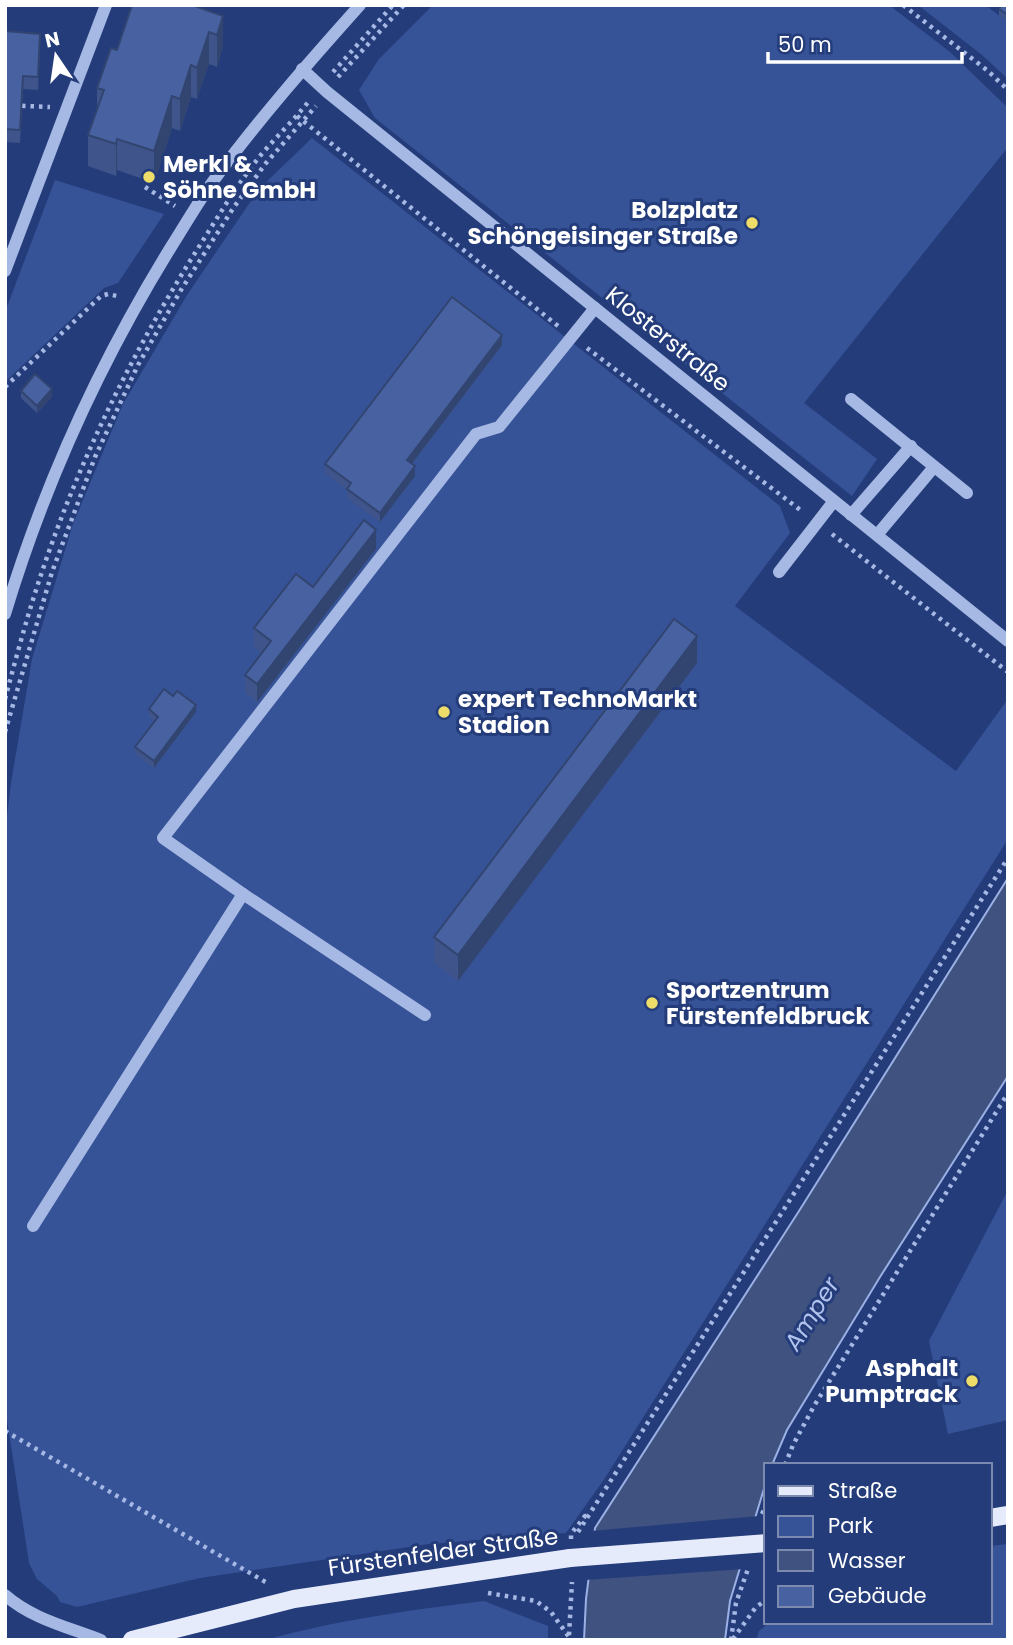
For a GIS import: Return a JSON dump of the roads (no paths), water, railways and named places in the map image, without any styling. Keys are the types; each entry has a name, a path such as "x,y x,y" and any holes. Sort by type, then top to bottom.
{"main road":[{"name":"Fürstenfelder Straße","path":"132,1640 294,1599 542,1561 764,1543"}],"street":[{"path":"5,271 106,5"},
{"path":"5,614 44,498 86,402 128,319 213,181 302,69 360,5"},
{"name":"Klosterstraße","path":"302,69 1008,641"},
{"path":"425,1015 163,838 476,434 499,427 595,308"},
{"path":"851,399 967,493"},
{"path":"851,515 911,446"},
{"path":"877,535 934,467"},
{"path":"779,572 834,501"},
{"path":"33,1226 243,894"},
{"path":"5,1595 20,1608 34,1615 101,1640"}],"water":[{"name":"Amper","path":"1008,878 1008,1076 880,1277 787,1430 773,1463 764,1463 764,1489 730,1601 725,1640 584,1640 595,1528 799,1211"}],"place":[{"name":"Merkl & Söhne GmbH","path":"149,177"},
{"name":"Bolzplatz Schöngeisinger Straße","path":"752,223"},
{"name":"expert TechnoMarkt Stadion","path":"444,712"},
{"name":"Sportzentrum Fürstenfeldbruck","path":"652,1003"},
{"name":"Asphalt Pumptrack","path":"972,1381"}]}
